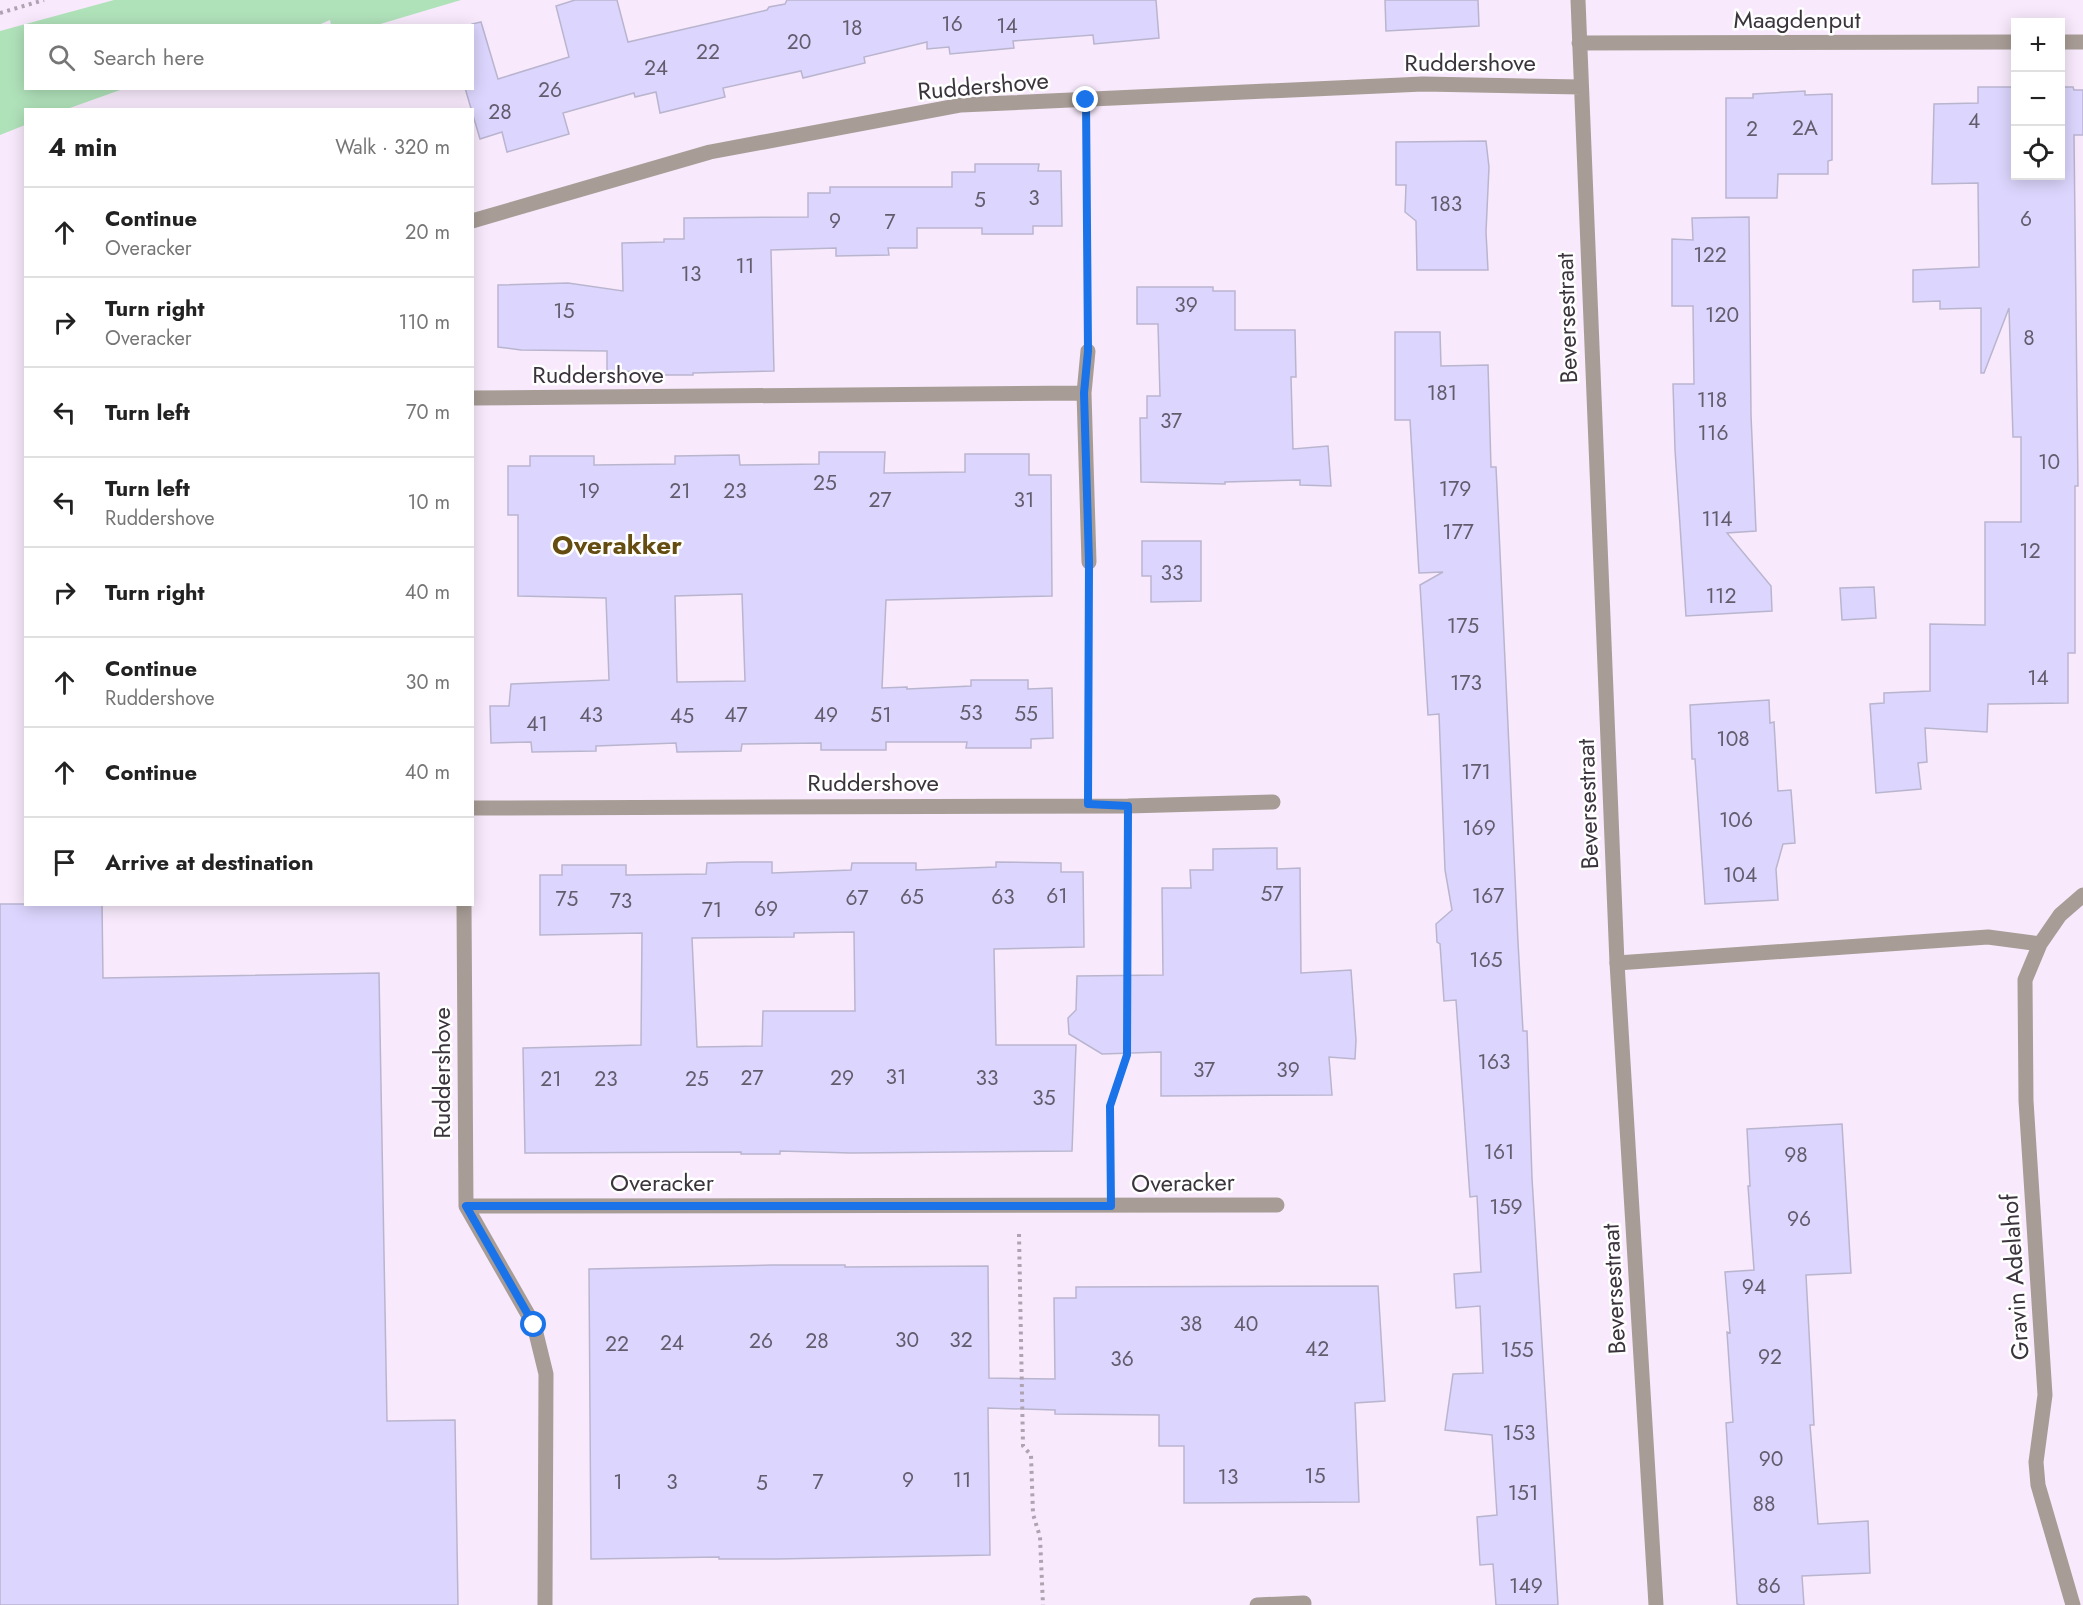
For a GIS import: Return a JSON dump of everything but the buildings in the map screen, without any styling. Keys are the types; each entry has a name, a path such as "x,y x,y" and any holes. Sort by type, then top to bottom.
{"street":[{"name":"Beversestraat","path":"1578,0 1617,963 1656,1605"},
{"name":"Maagdenput","path":"1579,43 2011,42"},
{"path":"2065,42 2083,42"},
{"name":"Ruddershove","path":"474,219 710,152 961,105 1423,84 1581,87"},
{"path":"1088,351 1084,393 1089,562"},
{"name":"Ruddershove","path":"474,398 1084,393"},
{"name":"Ruddershove","path":"474,808 1088,804 1128,806 1273,802"},
{"name":"Gravin Adelahof","path":"2073,1605 2038,1485 2036,1462 2045,1395 2026,1101 2025,980 2040,944 2061,915 2083,895"},
{"name":"Ruddershove","path":"464,906 466,1206"},
{"path":"1617,963 1988,937 2040,944"},
{"name":"Overacker","path":"466,1206 1277,1205"},
{"path":"466,1206 534,1325 546,1374 545,1605"},
{"path":"1257,1605 1304,1604"}],"path":[{"path":"0,13 44,0"},
{"path":"1086,100 1088,351"},
{"path":"1088,804 1089,562"},
{"path":"1111,1206 1110,1106 1127,1055 1128,806"},
{"path":"1019,1206 1023,1446 1031,1455 1034,1514 1040,1537 1043,1605"}],"green space":[{"path":"114,0 461,0 380,24 331,24 330,20 321,24 26,24"},
{"path":"24,24 24,90 120,90 70,108 24,108 24,125 0,135 0,31"}],"district":[{"name":"Overakker","path":"617,545"}],"route":[{"path":"534,1325 466,1206 1111,1206 1110,1106 1127,1055 1128,806 1088,804 1089,562 1084,393 1088,351 1086,100"}]}
